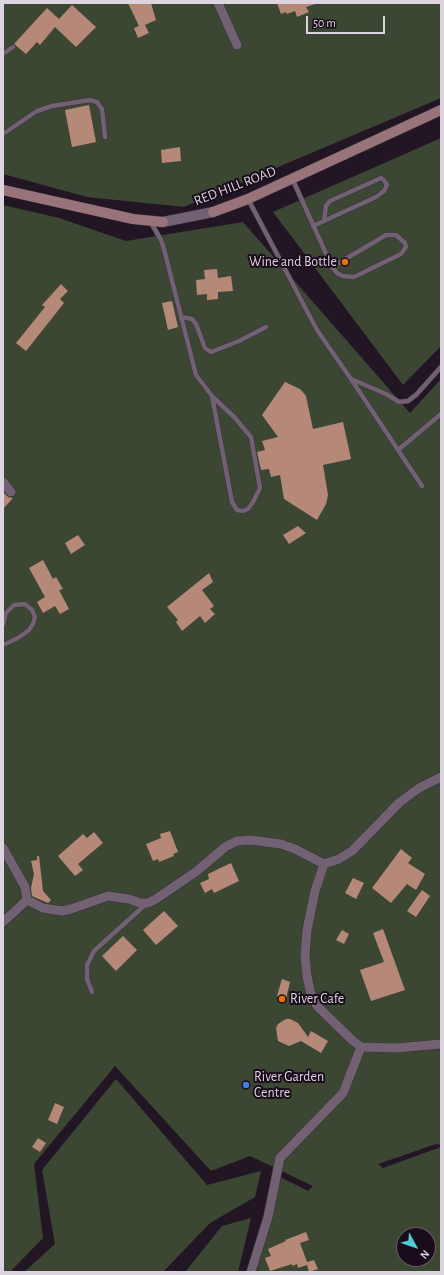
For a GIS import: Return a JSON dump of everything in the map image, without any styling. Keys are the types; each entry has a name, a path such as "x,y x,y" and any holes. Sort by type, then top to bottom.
{"main road":[{"name":"RED HILL ROAD","path":"213,212 248,198 441,110"},
{"name":"RED HILL ROAD","path":"3,190 150,221 163,222"}],"street":[{"path":"218,3 238,46"},
{"name":"RED HILL ROAD","path":"163,222 213,212"},
{"path":"3,482 11,492"},
{"path":"27,900 43,908 53,910 71,909 108,896 129,899 140,903 148,903 197,871 224,846 237,841 251,840 281,844 295,849 324,864 339,859 352,851 400,802 419,788 441,777"},
{"path":"3,848 25,887 27,900"},
{"path":"324,864 314,891 307,930 305,955 311,995 317,1006 352,1040 362,1047 396,1048 441,1044"},
{"path":"3,922 27,900"},
{"path":"252,1272 268,1217 280,1158 343,1093 362,1047"}],"lane":[{"path":"3,54 13,47"},
{"path":"3,134 37,111 52,106 90,100 97,102 102,109 106,137"},
{"path":"292,178 332,267 343,276 354,277 401,254 406,247 405,243 396,235 386,236 332,267"},
{"path":"314,226 324,221 384,191 387,184 381,178 330,201 326,206 324,221"},
{"path":"248,198 317,330 422,486"},
{"path":"150,221 161,240 196,375 212,396 235,418 251,437 260,488 248,509 243,511 237,510 232,502 212,396"},
{"path":"181,317 192,319 196,324 205,348 211,352 266,327"},
{"path":"351,379 386,394 399,402 408,401 416,395 441,367"},
{"path":"398,450 441,414"},
{"path":"3,626 6,613 14,605 25,604 32,610 35,617 29,630 18,638 3,645"},
{"path":"92,992 87,979 88,965 94,951 148,903"}],"green space":[{"path":"3,3 441,3 441,98 184,207 87,197 3,174"},
{"path":"441,138 441,346 403,385 273,212"},
{"path":"3,205 59,218 126,241 243,222 410,413 441,379 441,1145 436,1144 378,1164 383,1168 441,1147 441,1272 257,1272 280,1177 308,1191 313,1186 250,1156 211,1171 115,1066 34,1164 43,1238 10,1272 3,1272"},
{"path":"116,1079 207,1185 261,1171 255,1197 210,1223 163,1272 24,1272 55,1244 42,1170"},
{"path":"251,1218 238,1272 185,1272 222,1226"}],"building":[{"path":"128,3 151,3 156,20 145,25 149,33 138,38 134,28 139,26"},
{"path":"277,3 315,4 306,7 309,12 297,17 295,11 287,14 286,12 281,14"},
{"path":"72,5 96,27 76,47 55,27 40,45 37,42 26,54 14,44 47,8 59,19"},
{"path":"89,105 96,142 72,147 65,110"},
{"path":"180,147 181,161 162,163 161,150"},
{"path":"217,269 218,278 231,276 233,291 218,292 218,299 207,300 207,294 197,295 196,280 205,279 204,270"},
{"path":"61,284 68,291 60,299 64,303 26,351 16,343 45,307 42,305"},
{"path":"172,301 178,327 168,330 162,303"},
{"path":"285,382 300,389 306,396 313,429 343,422 351,459 323,465 328,495 326,504 317,520 284,499 280,475 271,477 269,469 261,470 257,452 265,450 262,441 278,437 262,415"},
{"path":"3,492 8,497 13,498 3,509"},
{"path":"298,526 306,533 289,544 283,535"},
{"path":"78,535 85,545 71,554 65,543"},
{"path":"43,560 53,579 56,577 63,589 59,590 69,609 60,614 55,606 43,613 37,602 45,597 29,568"},
{"path":"209,573 213,582 202,590 214,606 210,609 215,614 205,623 200,616 182,631 176,622 178,620 167,607"},
{"path":"170,831 178,852 173,854 174,856 159,862 158,859 153,861 146,844 161,838 160,834"},
{"path":"94,832 103,843 78,864 83,870 75,876 58,856 83,834 87,838"},
{"path":"401,849 412,858 408,863 425,874 416,890 407,884 391,903 372,888"},
{"path":"37,856 39,856 43,891 51,900 48,903 32,896 31,888 34,874 31,861 37,860"},
{"path":"231,863 239,881 214,893 212,889 205,893 200,883 209,879 208,874"},
{"path":"353,878 364,883 356,899 345,893"},
{"path":"422,890 430,896 416,917 407,911"},
{"path":"164,911 178,926 156,945 143,930"},
{"path":"383,929 405,990 371,1001 360,970 384,962 373,933"},
{"path":"342,930 349,934 344,944 336,940"},
{"path":"123,936 137,950 116,971 102,956"},
{"path":"282,979 290,982 286,999 277,996"},
{"path":"286,1019 290,1019 298,1023 308,1037 311,1031 328,1041 321,1053 301,1041 289,1046 278,1041 276,1028 278,1024"},
{"path":"55,1103 64,1107 57,1124 48,1120"},
{"path":"38,1138 46,1143 40,1152 32,1147"},
{"path":"306,1232 309,1240 300,1243 307,1262 314,1260 318,1269 309,1272 307,1265 298,1268 297,1264 292,1266 292,1264 270,1271 265,1258 271,1256 268,1249 286,1241 285,1240"}],"place":[{"name":"Wine and Bottle","path":"345,262"},
{"name":"River Cafe","path":"282,999"},
{"name":"River Garden Centre","path":"246,1085"}]}
